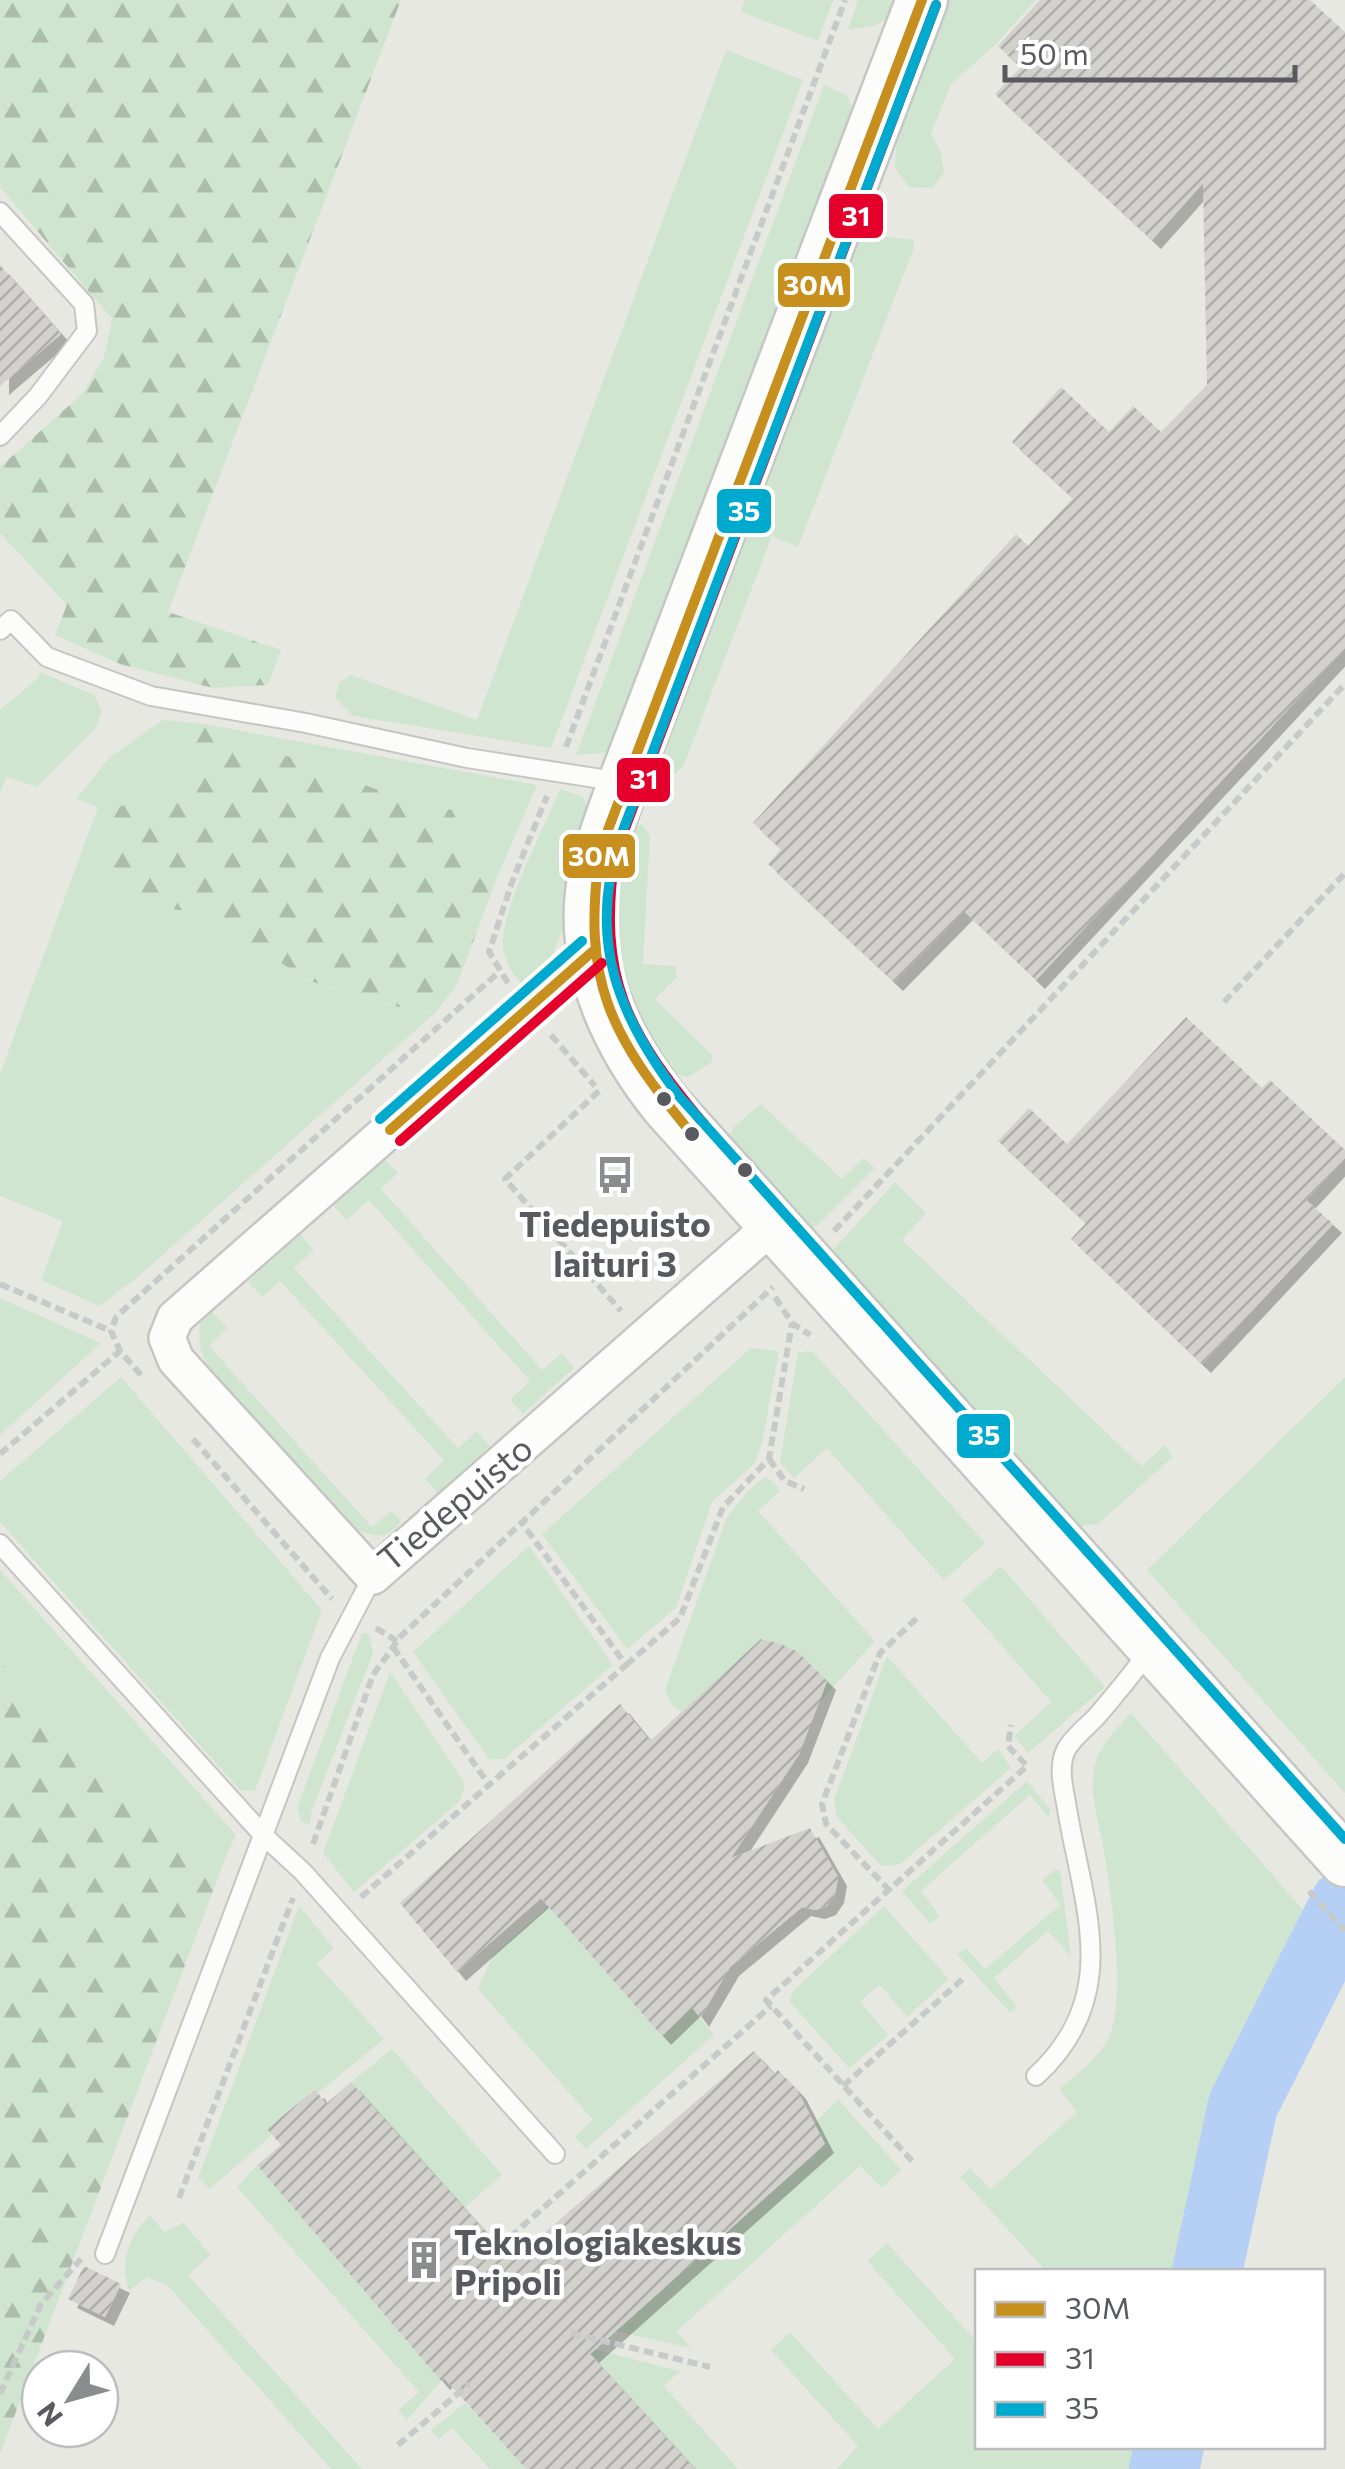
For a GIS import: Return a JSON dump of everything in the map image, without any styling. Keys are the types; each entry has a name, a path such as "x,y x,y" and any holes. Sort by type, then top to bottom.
{"street":[{"path":"922,0 600,851 591,895 592,952 603,994 621,1037 648,1082 772,1256 1153,1646 1326,1875"},
{"name":"Tiedepuisto","path":"592,952 175,1318 167,1338 176,1360 373,1576 645,1338 772,1256"}],"lane":[{"path":"0,212 84,304 88,331 38,396 0,436"},
{"path":"4,619 47,657 152,696 306,723 468,758 624,782"},
{"path":"0,1544 264,1836 303,1872 555,2154"},
{"path":"105,2254 330,1658 373,1576"},
{"path":"1036,2076 1052,2061 1080,2020 1092,1969 1086,1895 1061,1775 1066,1750 1125,1685 1153,1646"}],"path":[{"path":"608,1101 499,972 490,952 512,882 557,772 846,0"},
{"path":"179,2198 303,1872 372,1675 395,1644 678,1376 772,1256 834,1232 1345,684"},
{"path":"1224,1002 1345,873"},
{"path":"111,1331 116,1318 499,972"},
{"path":"600,1092 505,1179 678,1376"},
{"path":"340,1916 680,1618 722,1507 769,1459 792,1323 772,1256"},
{"path":"0,1284 111,1331 120,1350 145,1381"},
{"path":"792,1323 818,1341"},
{"path":"0,1454 120,1350"},
{"path":"183,1426 324,1594 395,1644 489,1785"},
{"path":"769,1459 784,1481 804,1489"},
{"path":"522,1523 626,1665"},
{"path":"890,1891 826,1824 822,1804 880,1653 917,1618"},
{"path":"912,2161 766,2000 1027,1766 1008,1746 1011,1725"},
{"path":"1326,1875 1345,1931"},
{"path":"843,2086 965,1977"},
{"path":"499,2247 771,2006"},
{"path":"0,2394 41,2304 120,2214"},
{"path":"571,2332 710,2367"},
{"path":"398,2445 469,2384"}],"green space":[{"path":"0,0 401,0 168,612 281,650 268,685 213,688 120,664 55,635 67,605 0,533 0,467 82,394 104,357 112,319 0,187"},
{"path":"745,0 833,0 818,41 741,12"},
{"path":"858,0 899,0 890,15 879,23 848,29"},
{"path":"950,0 1036,0 995,45 951,84 931,134 941,152 944,172 933,188 909,187 895,168 896,145"},
{"path":"726,50 803,80 551,748 353,716 335,698 339,683 351,675 477,720"},
{"path":"824,85 847,95 855,114 618,742 604,753 576,755"},
{"path":"867,234 914,240 914,248 798,547 772,536 683,767 675,774 655,763 855,244"},
{"path":"40,672 94,695 102,711 96,728 37,787 6,777 0,793 0,710 37,679"},
{"path":"163,720 198,723 537,785 498,875 472,851 450,809 381,791 198,724 185,784 153,797 102,885 130,902 186,911 231,930 307,980 393,1006 435,1013 138,1277 99,1306 41,1280 63,1221 0,1196 0,1074 98,807 76,799 110,757"},
{"path":"198,723 381,791 452,810 472,851 498,875 457,985 435,1013 393,1006 307,980 231,930 186,911 130,903 102,885 105,839 113,809 185,784"},
{"path":"560,789 583,797 590,816 566,922 551,959 523,986 505,957 506,922 518,884"},
{"path":"642,824 650,836 643,964 675,966 677,977 655,999 713,1056 711,1063 688,1077 675,1074 652,1037 632,996 619,952 615,908 618,879 628,832"},
{"path":"761,1104 842,1179 863,1158 875,1168 818,1225 807,1228 730,1139 733,1127"},
{"path":"385,1159 398,1173 381,1189 542,1370 562,1353 574,1368 523,1414 510,1400 530,1381 369,1200 346,1220 333,1205"},
{"path":"895,1182 926,1213 902,1240 1142,1466 1165,1445 1173,1457 1098,1524 1080,1526 836,1260 834,1249"},
{"path":"300,1234 314,1250 294,1268 458,1448 477,1431 490,1446 438,1493 425,1479 444,1460 280,1281 262,1297 248,1282"},
{"path":"0,1298 101,1343 0,1435"},
{"path":"212,1312 228,1328 209,1346 372,1527 391,1511 401,1520 392,1531 374,1535 354,1528 211,1370 202,1354 199,1336 200,1323"},
{"path":"751,1348 779,1351 762,1443 754,1464 712,1502 676,1608 627,1649 542,1534"},
{"path":"812,1351 985,1543 944,1580 827,1448 794,1478 780,1463 798,1352"},
{"path":"121,1377 322,1610 255,1791 240,1790 0,1522 0,1481"},
{"path":"1345,1377 1345,1793 1147,1570"},
{"path":"765,1477 780,1491 758,1511 875,1641 817,1705 827,1682 798,1654 762,1639 682,1712 672,1705 665,1690 727,1517"},
{"path":"529,1546 613,1665 504,1759 489,1759 413,1652"},
{"path":"1001,1566 1105,1687 1028,1753 1014,1736 1051,1702 962,1600"},
{"path":"0,1570 236,1835 226,1857 198,1858 106,1778 0,1661"},
{"path":"362,1633 369,1634 373,1653 310,1824 301,1822 297,1808"},
{"path":"887,1656 982,1763 998,1749 1011,1768 899,1865 881,1866 837,1817 834,1800"},
{"path":"0,1661 106,1778 198,1858 226,1857 40,2349 20,2349 20,2401 0,2454"},
{"path":"390,1672 465,1783 461,1800 354,1892 323,1853"},
{"path":"1131,1713 1304,1911 1221,2103 1182,2269 1044,2269 960,2177 970,2168 991,2189 1077,2112 1059,2089 1096,2056 1111,2032 1117,1992 1115,1940 1093,1780 1096,1761 1113,1732"},
{"path":"1027,1781 1050,1809 1049,1818 1030,1795 921,1891 940,1916 930,1924 902,1891"},
{"path":"1060,1870 1071,1956 1048,1931 994,1978 1015,2004 1010,2013 957,1954 966,1948 985,1969 1060,1905 1042,1880"},
{"path":"299,1906 334,1948 317,1964 384,2039 318,2093 314,2089 267,2129 272,2135 210,2189 198,2178"},
{"path":"548,1906 661,2035 692,2007 714,2035 586,2149 575,2137 593,2120 478,1989 493,1955"},
{"path":"884,1906 949,1979 907,2017 880,1985 860,2001 888,2035 849,2068 790,2002 792,1992"},
{"path":"392,2049 502,2175 464,2208 351,2082"},
{"path":"838,2099 901,2170 882,2188 860,2166 677,2331 691,2348 615,2331 825,2145 814,2124"},
{"path":"257,2165 441,2381 407,2420 398,2410 419,2392 237,2187"},
{"path":"150,2215 164,2232 183,2223 211,2255 188,2275 362,2469 331,2469 168,2286 147,2277 129,2291 125,2270 128,2250 136,2231"},
{"path":"887,2243 975,2340 975,2449 1141,2449 1136,2469 837,2469 858,2446 771,2350 790,2332 878,2429 955,2359 867,2261"},
{"path":"585,2347 680,2371 664,2386 738,2469 695,2469"},
{"path":"465,2403 526,2469 490,2469 452,2428 439,2439 431,2430"}],"building":[{"path":"1040,0 1310,0 1345,32 1345,648 1036,980 964,911 894,982 768,864 781,849 753,823 1016,534 1028,546 1073,498 1012,442 1061,387 1109,432 1133,406 1161,432 1207,385 1203,183 1152,240 995,94 1021,67 998,46"},
{"path":"0,265 61,334 0,386"},
{"path":"1186,1017 1262,1088 1270,1080 1345,1150 1345,1158 1306,1200 1333,1224 1202,1364 1071,1239 1086,1223 998,1141 1029,1108 1067,1144"},
{"path":"761,1639 798,1652 827,1681 799,1754 731,1858 810,1828 838,1877 835,1894 827,1906 816,1910 802,1907 730,1967 700,2018 692,2007 662,2036 541,1898 457,1972 400,1903 620,1704 650,1741"},
{"name":"Teknologiakeskus Pripoli","path":"754,2051 774,2074 778,2070 797,2090 825,2144 590,2354 695,2469 526,2469 444,2378 441,2381 257,2165 281,2145 267,2129 315,2089 326,2104 351,2082 512,2261"},
{"path":"84,2266 121,2284 105,2317 68,2299"}],"waterway":[{"path":"1208,2269 1243,2105 1345,1904"},
{"path":"1164,2469 1168,2449"}],"transit line":[{"name":"30M","path":"692,1134 640,1066 608,1004 595,937 600,851 922,0"},
{"name":"31","path":"704,1124 655,1060 624,1001 610,936 615,855 936,5"},
{"name":"35","path":"936,5 619,841 607,912 614,976 640,1036 679,1096 1345,1839"},
{"name":"35","path":"380,1119 582,941"},
{"name":"30M","path":"390,1130 592,952"},
{"name":"31","path":"400,1141 602,963"}],"place":[{"name":"Tiedepuisto laituri 3","path":"615,1175"},
{"name":"Teknologiakeskus Pripoli","path":"424,2260"}]}
